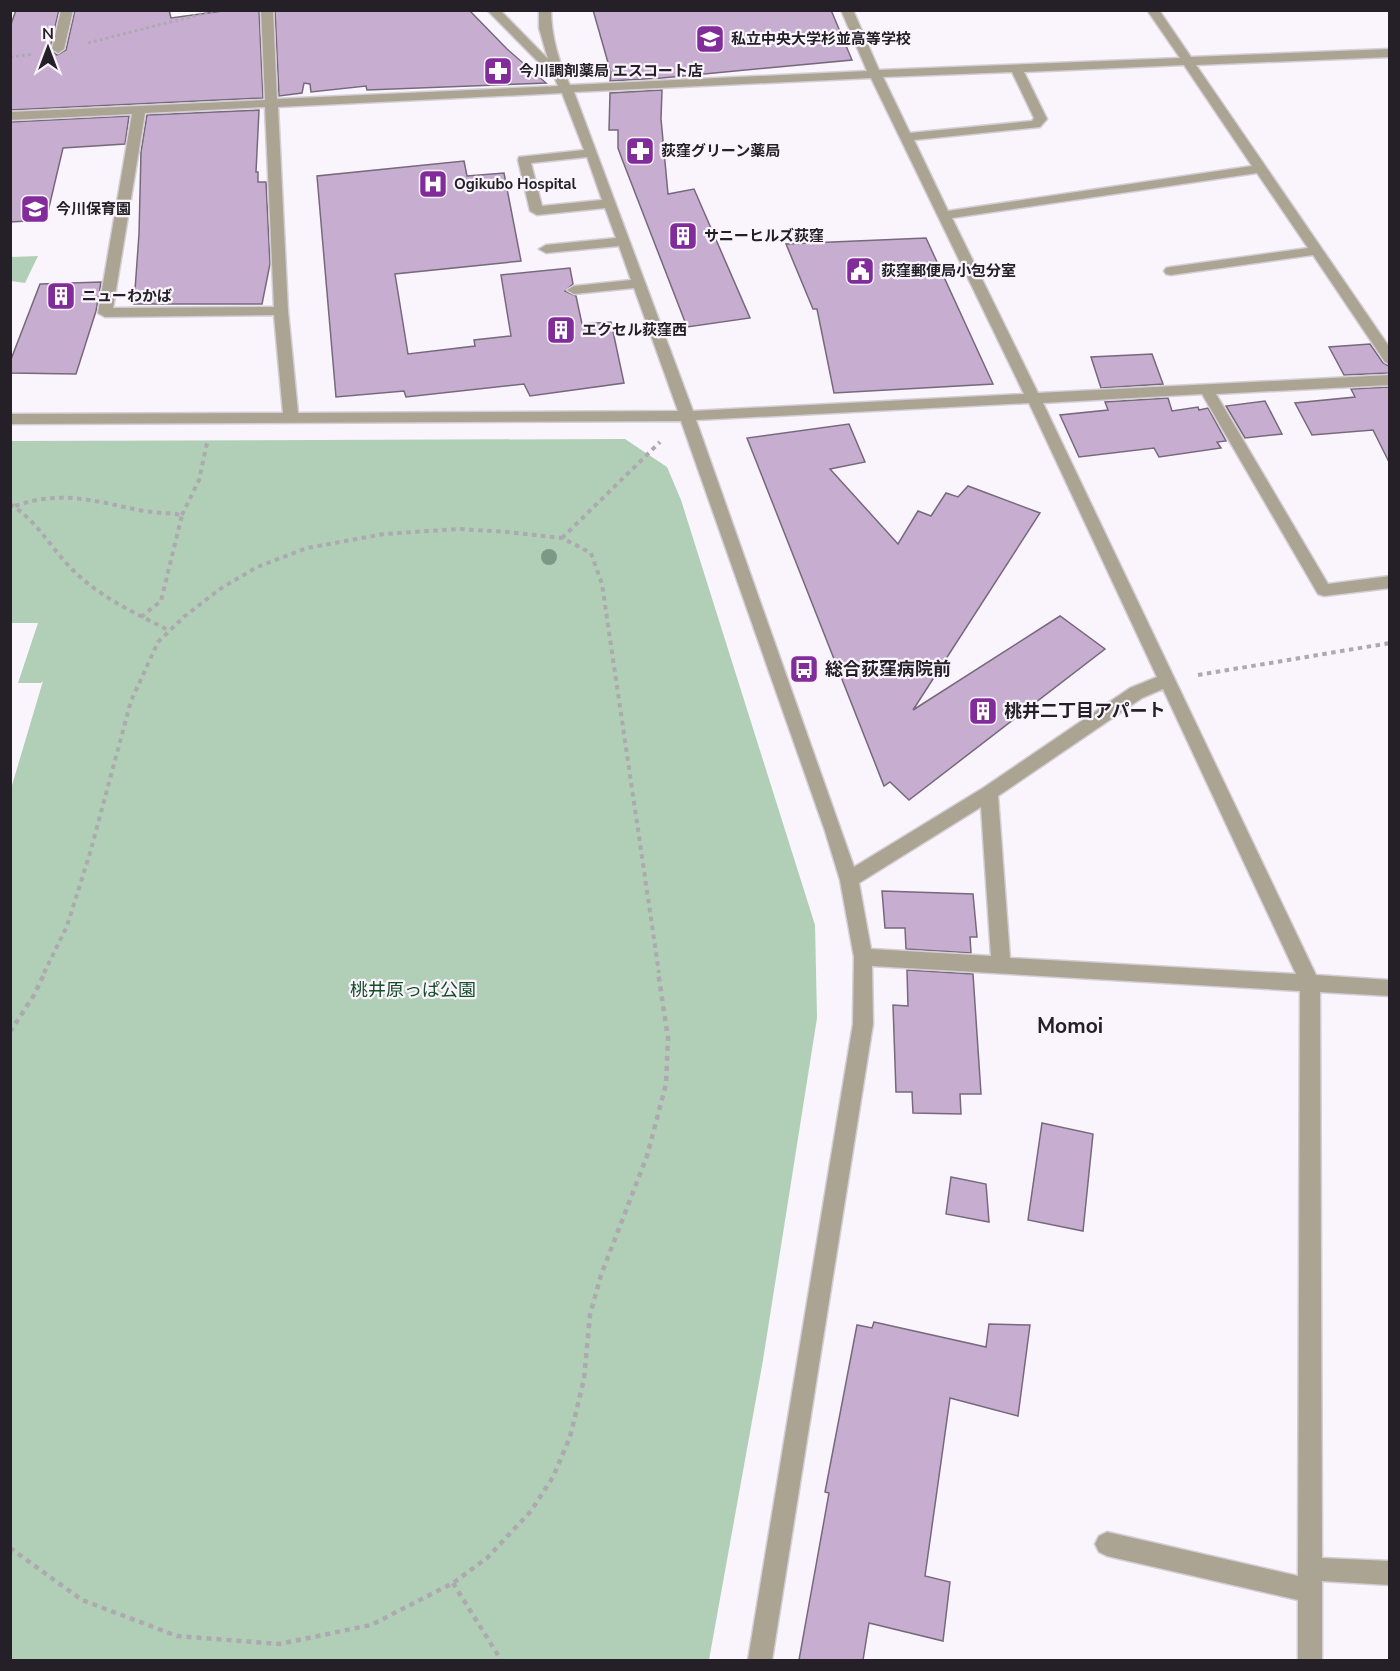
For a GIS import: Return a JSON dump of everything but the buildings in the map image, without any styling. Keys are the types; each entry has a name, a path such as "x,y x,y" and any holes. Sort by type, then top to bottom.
{"street":[{"path":"58,49 67,10"},
{"path":"267,10 281,311 291,418"},
{"path":"493,10 564,82"},
{"path":"545,10 545,28 687,416 849,880 863,957 863,1024 760,1660"},
{"path":"847,10 875,74 1034,399 1310,983 1310,1660"},
{"path":"1153,10 1258,169 1389,359"},
{"path":"10,116 271,103 564,82 875,74 1389,53"},
{"path":"907,137 1036,124 1041,119 1016,68"},
{"path":"139,109 105,313 281,311"},
{"path":"592,153 524,160 537,211 610,203"},
{"path":"945,215 1258,169"},
{"path":"546,249 624,241"},
{"path":"1171,271 1315,251"},
{"path":"574,290 639,283"},
{"path":"10,419 687,416 1389,380"},
{"path":"1206,389 1324,590 1389,582"},
{"path":"849,880 989,793 1136,693 1167,680"},
{"path":"989,793 1001,965"},
{"path":"863,957 1389,988"},
{"path":"1107,1544 1311,1580 1389,1573"}],"path":[{"path":"10,57 158,27 217,10"},
{"path":"141,617 161,601 182,515 199,480 209,434"},
{"path":"562,538 662,441"},
{"path":"13,505 33,498 59,496 98,499 141,510 182,515"},
{"path":"13,505 28,514 70,567 115,604 170,631"},
{"path":"10,1032 34,995 67,926 90,853 131,701 158,642 185,616 257,567 307,548 384,534 459,530 562,538 591,553 602,584 664,994 668,1038 666,1084 647,1156 601,1275 590,1315 584,1379 570,1437 557,1467 531,1511 487,1558 453,1583 371,1625 279,1644 177,1636 82,1600 10,1548"},
{"path":"1167,680 1389,643"},
{"path":"453,1583 501,1660"}],"green space":[{"path":"38,256 25,283 11,281 11,257"},
{"name":"桃井原っぱ公園","path":"625,439 667,467 681,500 815,925 817,1018 763,1360 709,1660 11,1660 10,792 43,681 41,683 18,683 38,623 11,623 11,441"}],"place":[{"name":"私立中央大学杉並高等学校","path":"710,39"},
{"name":"今川調剤薬局 エスコート店","path":"498,71"},
{"name":"荻窪グリーン薬局","path":"640,151"},
{"name":"Ogikubo Hospital","path":"433,184"},
{"name":"今川保育園","path":"35,209"},
{"name":"サニーヒルズ荻窪","path":"683,236"},
{"name":"荻窪郵便局小包分室","path":"860,271"},
{"name":"ニューわかば","path":"61,296"},
{"name":"エクセル荻窪西","path":"561,330"},
{"name":"総合荻窪病院前","path":"804,669"},
{"name":"桃井二丁目アパート","path":"983,711"}],"district":[{"name":"Momoi","path":"1070,1026"}]}
